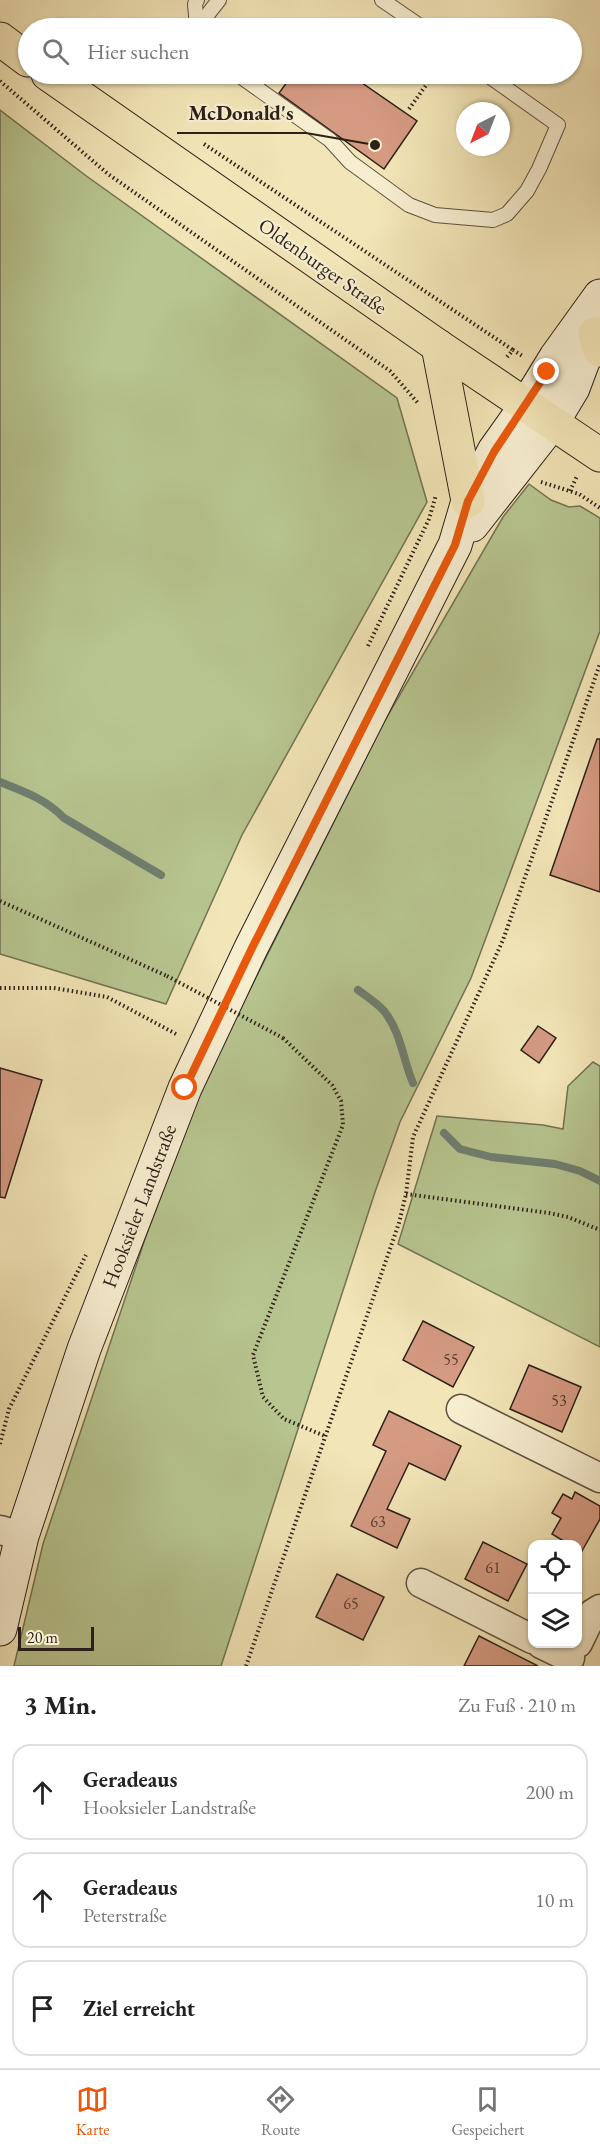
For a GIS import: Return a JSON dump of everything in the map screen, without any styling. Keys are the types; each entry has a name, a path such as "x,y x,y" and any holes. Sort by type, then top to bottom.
{"main road":[{"path":"0,39 18,52"},
{"name":"Oldenburger Straße","path":"62,84 438,346 600,455"},
{"path":"539,414 556,357 600,296"},
{"path":"539,414 573,388 598,333"},
{"path":"438,346 468,501"},
{"name":"Hooksieler Landstraße","path":"455,545 519,468 539,414"},
{"name":"Hooksieler Landstraße","path":"0,1629 11,1533 185,1088 252,948 455,545 468,501 494,452 539,414"}],"street":[{"path":"461,1408 600,1478"},
{"path":"421,1583 528,1638"},
{"path":"554,1648 572,1653 592,1614 600,1609"}],"lane":[{"path":"196,18 195,4 197,0"},
{"path":"205,18 219,0"},
{"path":"382,0 408,18"},
{"path":"251,84 330,140 350,162 409,206 435,215 493,220 507,214 527,190 558,125 500,84"}],"path":[{"path":"0,81 108,174 390,372 420,405"},
{"path":"410,109 427,84"},
{"path":"197,139 513,350"},
{"path":"519,468 546,485 579,494 600,508"},
{"path":"246,1666 399,1223 406,1194 413,1137 503,940 600,664"},
{"path":"0,901 167,976 283,1038 332,1085 341,1101 343,1125 253,1355 263,1397 284,1419 325,1436"},
{"path":"0,988 54,988 107,997 181,1037"},
{"path":"406,1194 549,1213 568,1217 600,1230"}],"green space":[{"path":"0,110 85,175 397,398 427,502 242,835 166,1004 0,954"},
{"path":"529,484 551,500 569,507 580,506 600,518 600,631 471,978 400,1122 375,1192 221,1666 14,1666 43,1544 146,1236 207,1075 384,722 503,517"},
{"path":"593,1062 600,1066 600,1347 398,1244 437,1116 543,1125 563,1129 568,1086"}],"building":[{"path":"286,84 363,84 417,121 384,169 279,93"},
{"path":"597,739 600,739 600,892 550,875"},
{"path":"538,1026 556,1038 539,1063 521,1050"},
{"path":"0,1068 42,1080 5,1198 0,1197"},
{"path":"423,1321 474,1347 453,1387 403,1360"},
{"path":"529,1365 581,1387 562,1432 510,1409"},
{"path":"389,1411 461,1446 445,1480 409,1463 387,1509 410,1519 397,1548 351,1526 386,1451 373,1445"},
{"path":"575,1492 600,1506 600,1519 582,1551 582,1540 562,1540 552,1534 561,1518 552,1513 563,1494 572,1499"},
{"path":"483,1542 527,1564 508,1601 465,1579"},
{"path":"337,1574 384,1597 363,1640 316,1617"},
{"path":"479,1636 538,1666 464,1666"}],"waterway":[{"path":"0,782 42,801 64,818 161,875"},
{"path":"358,990 378,1005 390,1019 413,1083"},
{"path":"444,1133 460,1149 491,1157 555,1164 580,1171 600,1181"}],"place":[{"name":"McDonald's","path":"375,145"}],"route":[{"path":"185,1088 252,948 455,545 468,501 494,452 547,372"}]}
